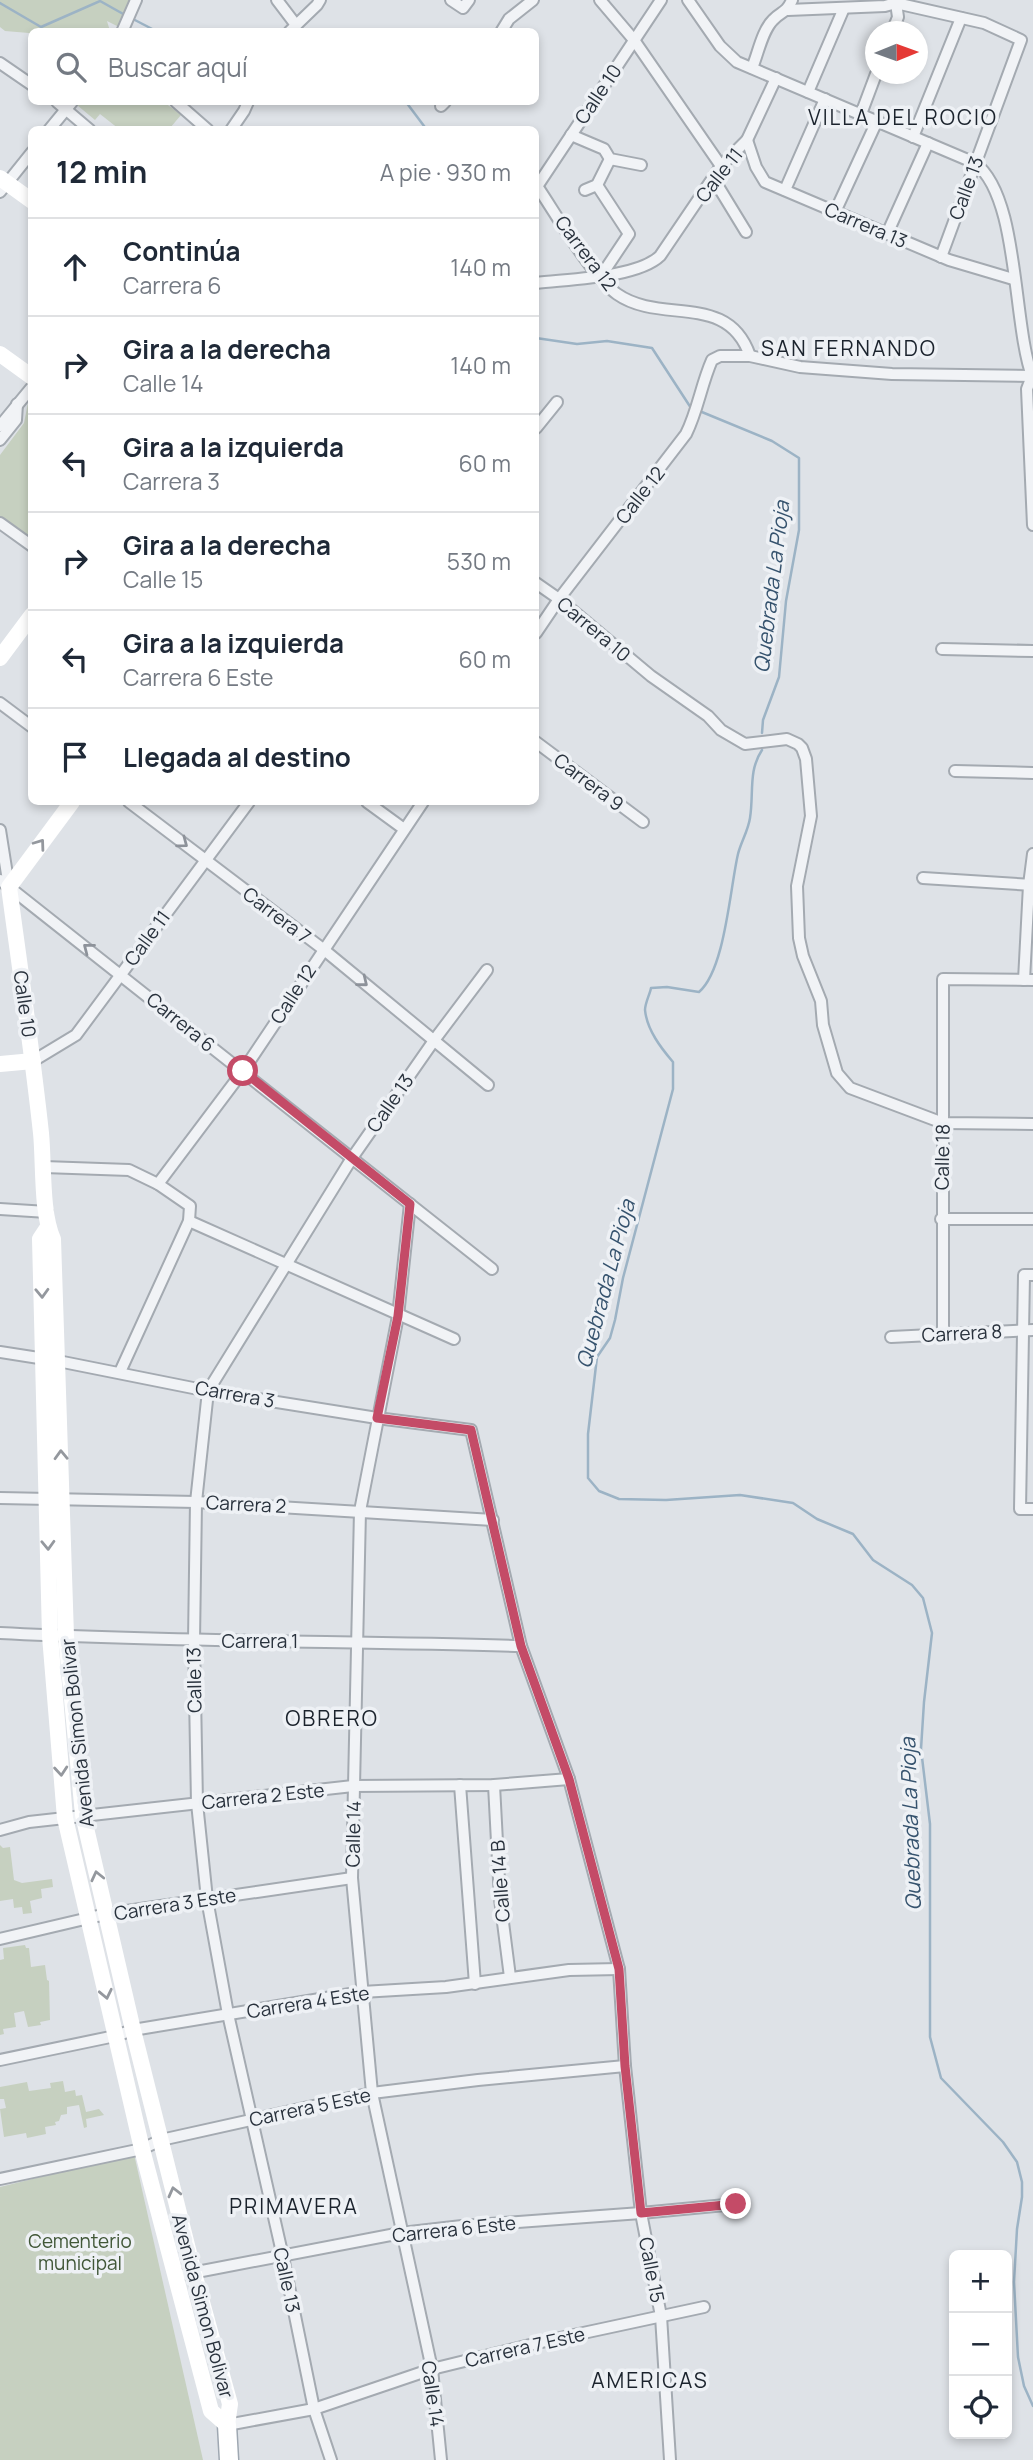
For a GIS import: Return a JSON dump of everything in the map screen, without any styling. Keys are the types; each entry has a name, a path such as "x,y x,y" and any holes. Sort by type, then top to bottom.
{"main road":[{"path":"2,184 28,199"},
{"path":"0,354 28,374"},
{"path":"0,658 28,620"},
{"path":"4,883 69,805"},
{"name":"Calle 10","path":"4,883 33,1061 47,1220"},
{"path":"0,1064 33,1061"},
{"name":"Avenida Simon Bolivar","path":"47,1220 40,1239 51,1360 65,1818 133,2030 230,2404 227,2425"},
{"name":"Avenida Simon Bolivar","path":"58,1636 115,2036 211,2411 227,2425"},
{"path":"227,2425 229,2460"}],"street":[{"path":"124,28 135,0"},
{"path":"277,0 293,28 320,0"},
{"path":"451,0 463,8 469,0"},
{"path":"503,28 509,19 533,0"},
{"path":"600,0 634,40 720,166"},
{"name":"Calle 10","path":"539,183 661,0"},
{"path":"688,0 720,46 737,62 975,163 986,172 995,187 1010,241 1013,279 1032,377 1027,389 1033,525"},
{"path":"752,68 773,19 790,5 844,8 885,6 897,1 961,18 913,136"},
{"path":"896,21 897,1"},
{"path":"808,92 844,8"},
{"name":"Calle 13","path":"941,257 1021,40 984,23 961,18"},
{"path":"0,63 28,82"},
{"name":"Calle 11","path":"602,275 651,265 660,256 720,166 747,140 776,78"},
{"path":"861,114 872,84"},
{"path":"785,190 825,99"},
{"path":"52,126 64,105"},
{"path":"66,105 86,126"},
{"path":"179,105 203,126"},
{"path":"234,126 247,105"},
{"path":"835,212 877,121"},
{"path":"571,135 604,149 610,159 641,165"},
{"name":"Carrera 13","path":"747,140 765,182 941,257 1013,279"},
{"path":"887,234 928,143"},
{"path":"2,184 28,156"},
{"path":"585,190 597,185 610,159"},
{"path":"713,178 746,232"},
{"path":"539,283 602,275 629,234 597,185"},
{"name":"Carrera 12","path":"539,191 617,295 641,306 706,314 728,323 745,341 750,356"},
{"name":"Calle 12","path":"539,629 686,434 694,418 702,383 712,360 728,356 750,356"},
{"path":"750,356 800,367 892,374 1032,377"},
{"path":"0,426 28,392"},
{"path":"539,424 557,402"},
{"path":"0,440 16,420 18,404"},
{"path":"0,523 28,543"},
{"name":"Carrera 10","path":"539,585 651,676 708,716 721,730 745,744 787,739 802,748 806,760 811,816 797,886 797,920 803,956 821,1002 823,1025 837,1073 850,1088 943,1123"},
{"path":"942,649 1033,651"},
{"path":"0,703 28,724"},
{"name":"Carrera 9","path":"539,744 643,822"},
{"path":"955,771 1033,773"},
{"name":"Carrera 7","path":"133,805 323,949 488,1085"},
{"name":"Calle 11","path":"33,1061 76,1035 247,805"},
{"path":"371,805 404,829"},
{"name":"Calle 12","path":"159,1184 243,1071 421,805"},
{"path":"0,830 4,883"},
{"path":"1028,980 1033,854"},
{"path":"923,878 1031,885"},
{"name":"Carrera 6","path":"4,883 492,1269"},
{"name":"Calle 13","path":"331,2460 314,2409 228,2014 207,1899 197,1802 194,1641 196,1502 208,1391 352,1158 487,970"},
{"name":"Calle 18","path":"943,1334 943,979 1028,980"},
{"path":"943,1123 1033,1124"},
{"path":"44,1167 129,1170 159,1184 190,1206 189,1221 120,1372"},
{"name":"Calle 14","path":"410,1204 398,1316 360,1511 352,1878 372,2093 432,2369 441,2460"},
{"path":"0,1209 47,1220"},
{"path":"942,1219 1033,1219"},
{"path":"189,1221 454,1339"},
{"path":"1028,1275 1027,1422 1020,1509 1033,1509"},
{"name":"Carrera 8","path":"891,1337 1028,1330"},
{"name":"Carrera 3","path":"0,1352 120,1372 208,1391 471,1430"},
{"name":"Calle 15","path":"471,1430 521,1646 569,1779 619,1969 625,2066 641,2213 661,2316 670,2460"},
{"name":"Carrera 2","path":"0,1498 196,1502 492,1520"},
{"name":"Carrera 1","path":"0,1633 194,1641 356,1641 521,1646"},
{"name":"Carrera 2 Este","path":"0,1830 29,1822 83,1815 354,1786 494,1785 569,1779"},
{"path":"460,1785 475,1984"},
{"name":"Calle 14 B","path":"494,1785 500,1899 510,1977"},
{"name":"Carrera 3 Este","path":"0,1939 98,1916 352,1878"},
{"name":"Carrera 4 Este","path":"0,2060 133,2030 362,1992 475,1984 569,1970 619,1969"},
{"name":"Carrera 5 Este","path":"0,2179 142,2149 161,2140 372,2093 625,2066"},
{"name":"Carrera 6 Este","path":"176,2276 401,2233 736,2204"},
{"name":"Carrera 7 Este","path":"227,2425 314,2409 432,2369 704,2307"}],"green space":[{"path":"0,0 132,0 119,27 107,21 109,28 28,28 28,33 5,31 0,27"},
{"path":"77,105 168,105 181,115 172,126 115,126 100,114 95,120"},
{"path":"28,403 28,537 0,517 0,455 24,423"},
{"path":"0,1845 3,1848 10,1847 14,1880 22,1883 52,1879 53,1887 41,1889 42,1898 30,1901 32,1913 23,1914 22,1907 14,1908 13,1899 0,1901"},
{"path":"25,1945 29,1948 31,1967 45,1965 49,1981 50,2020 28,2027 24,2011 14,2013 16,2027 3,2029 4,2034 0,2035 0,1960 4,1959 3,1948"},
{"path":"63,2081 65,2092 75,2090 76,2096 82,2095 86,2112 99,2109 104,2115 86,2119 87,2127 84,2128 79,2105 67,2107 67,2114 61,2115 59,2121 55,2122 56,2125 45,2127 46,2134 27,2138 26,2133 4,2137 0,2109 6,2108 4,2099 0,2099 0,2087 27,2082 29,2091 51,2088 50,2083"},
{"name":"Cementerio municipal","path":"134,2154 203,2460 0,2460 0,2187"}],"waterway":[{"name":"Quebrada La Pioja","path":"0,3 41,27 100,1 125,15"},
{"name":"Quebrada La Pioja","path":"131,18 150,28"},
{"name":"Quebrada La Pioja","path":"408,105 424,126"},
{"name":"Quebrada La Pioja","path":"539,338 577,344 607,341 652,348 691,408"},
{"name":"Quebrada La Pioja","path":"697,410 772,441 799,458 799,530 786,601 779,677 763,720 762,733"},
{"name":"Quebrada La Pioja","path":"762,750 755,766 750,818 738,854 721,948 715,966 699,992 667,987 651,988 646,1004 646,1017 652,1032 673,1062 673,1089 623,1278 610,1338 597,1357 588,1434 588,1478 599,1491 619,1499 666,1500 740,1495 793,1503 817,1519 853,1534 873,1560 912,1585 923,1598 932,1633 921,1749 930,1824 930,2037 941,2078 1003,2142 1017,2162 1022,2182 1014,2282 1018,2357 1024,2386 1033,2406"}],"district":[{"name":"VILLA DEL ROCIO","path":"903,118"},
{"name":"SAN FERNANDO","path":"849,349"},
{"name":"OBRERO","path":"332,1719"},
{"name":"PRIMAVERA","path":"294,2207"},
{"name":"AMERICAS","path":"650,2381"}],"route":[{"path":"243,1071 410,1204 398,1316 377,1418 471,1430 521,1646 569,1779 619,1969 625,2066 641,2213 736,2204"}]}
